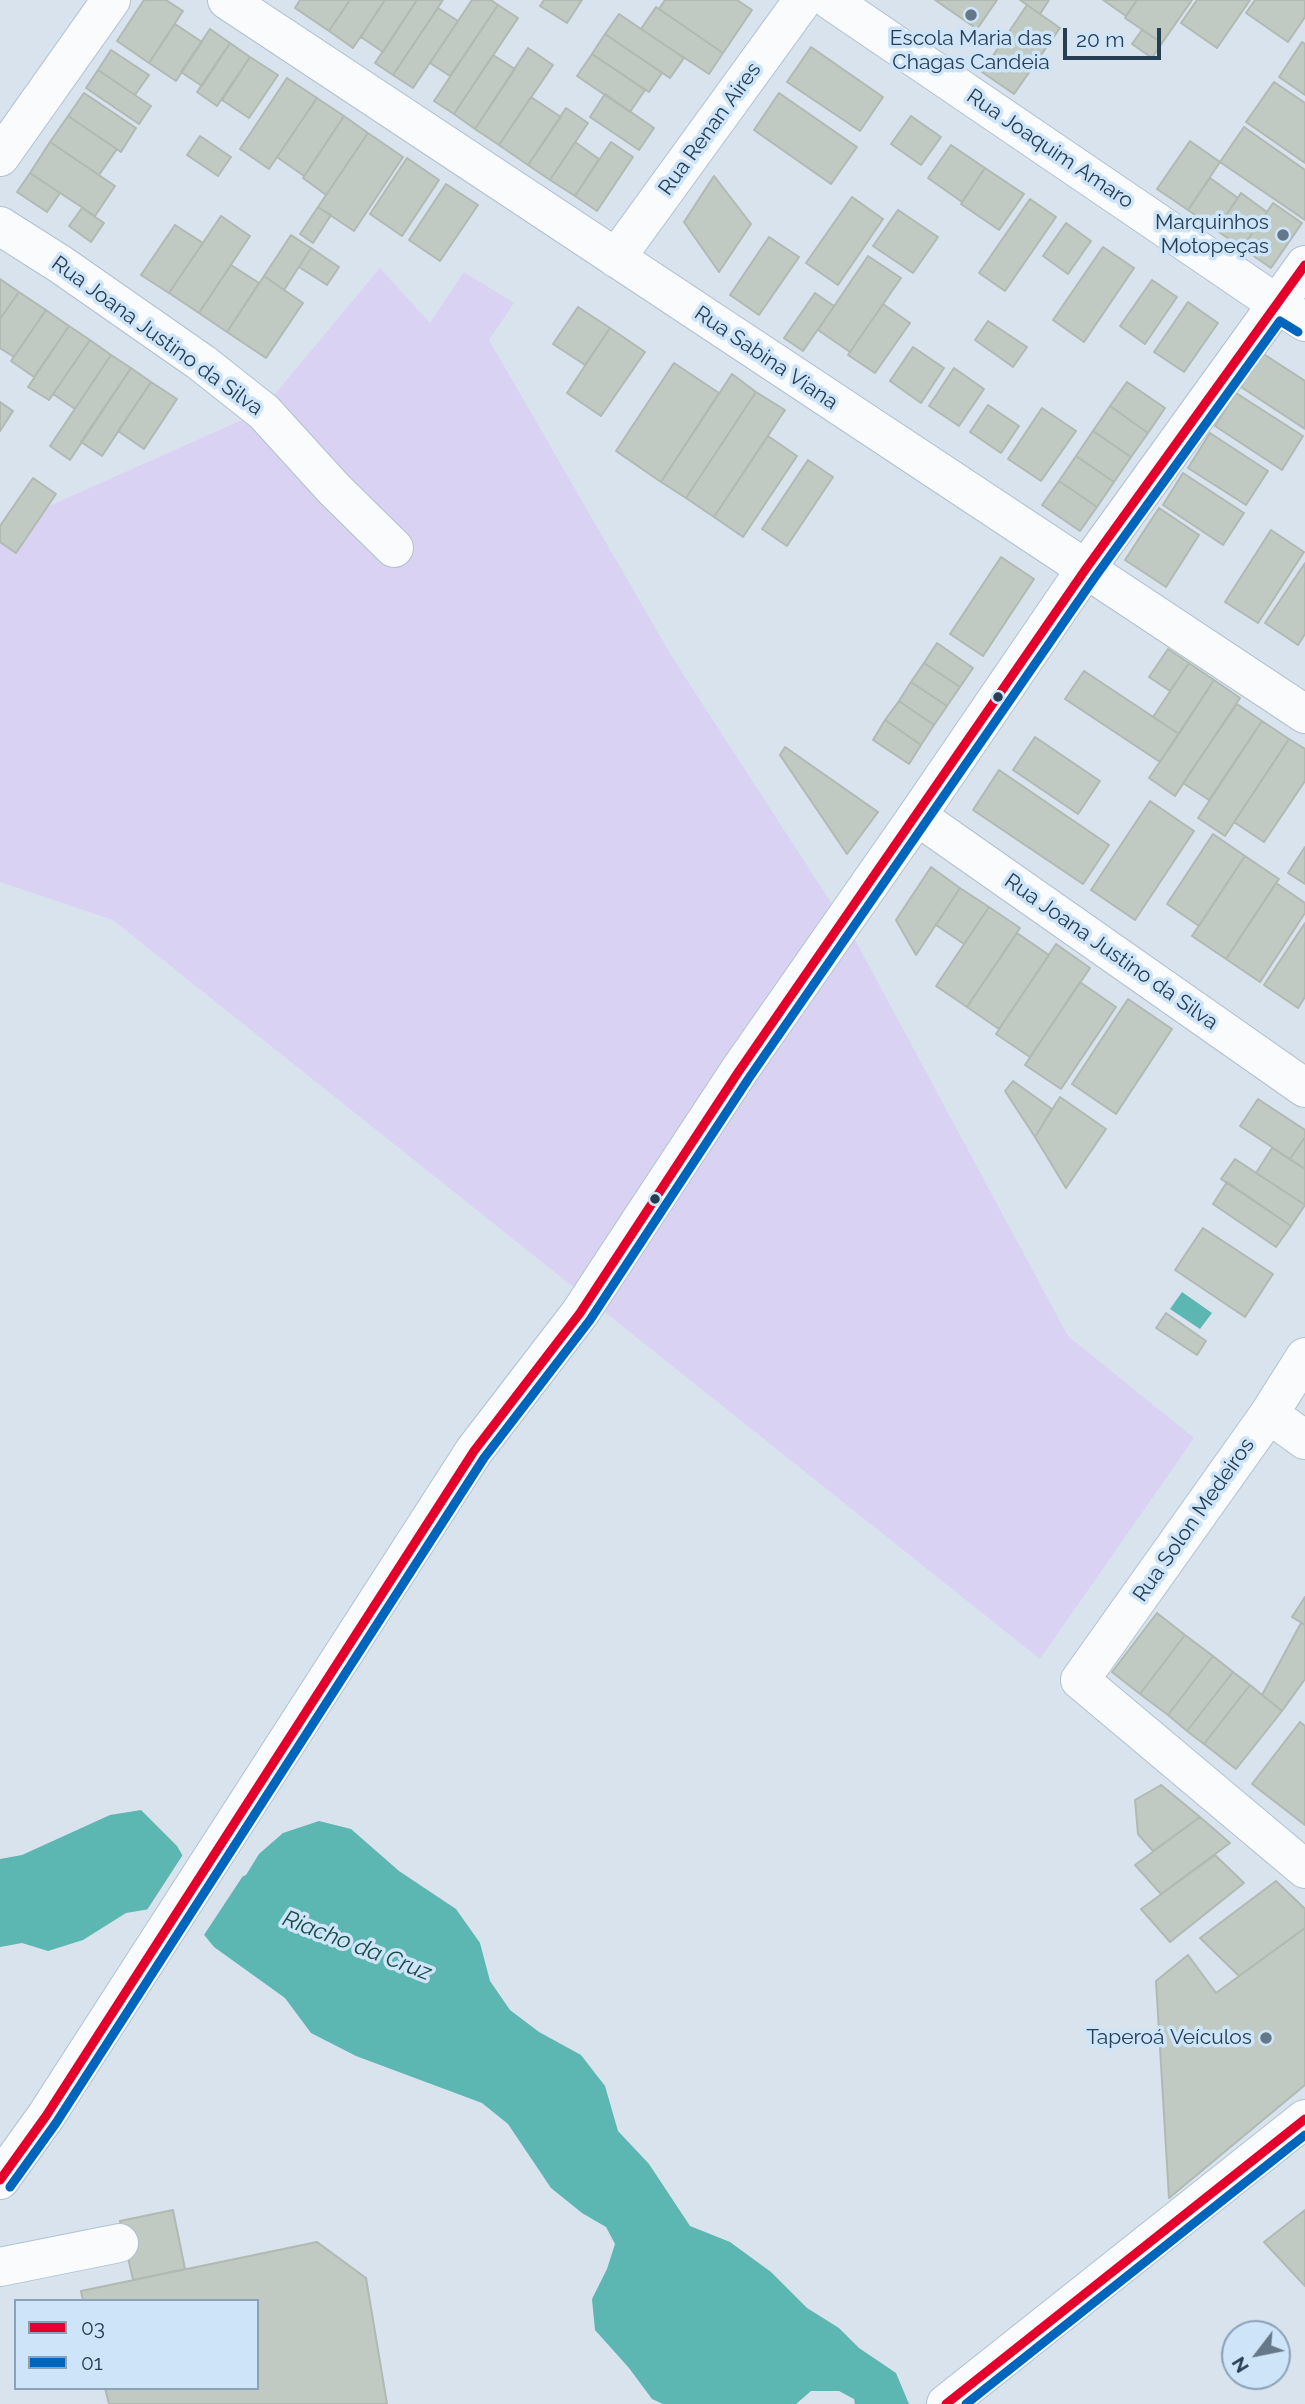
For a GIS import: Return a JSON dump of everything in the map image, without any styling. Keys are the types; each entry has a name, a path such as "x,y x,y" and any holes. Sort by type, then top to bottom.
{"street":[{"path":"0,157 111,0"},
{"name":"Rua Sabina Viana","path":"228,0 1305,714"},
{"name":"Rua Renan Aires","path":"616,258 803,0"},
{"name":"Rua Joaquim Amaro","path":"830,0 1291,313"},
{"name":"Rua Joana Justino da Silva","path":"0,226 60,264 202,363 264,412 334,489 394,548"},
{"path":"0,2180 46,2116 474,1451 580,1313 739,1071 918,816 1085,570 1291,313 1305,265"},
{"name":"Rua Joana Justino da Silva","path":"918,816 1305,1088"},
{"name":"Rua Solon Medeiros","path":"1305,1357 1269,1414 1080,1680 1305,1869"},
{"path":"1269,1414 1305,1440"},
{"path":"946,2404 1305,2119"},
{"path":"0,2267 119,2243"}],"shaded area":[{"path":"380,268 430,323 464,272 514,303 489,340 672,657 854,938 1068,1336 1194,1438 1040,1659 113,920 0,882 0,528 260,412"}],"water":[{"path":"1182,1292 1212,1313 1200,1329 1170,1309"},
{"name":"Riacho da Cruz","path":"141,1810 177,1846 188,1865 212,1890 246,1875 259,1854 283,1833 319,1821 351,1829 399,1871 456,1909 480,1943 490,1981 510,2010 539,2032 581,2055 605,2086 618,2131 649,2164 690,2226 730,2242 771,2272 807,2308 839,2328 859,2348 896,2373 909,2404 855,2404 854,2399 839,2391 811,2391 796,2404 663,2404 652,2399 595,2330 592,2299 607,2269 615,2244 606,2227 582,2213 551,2188 508,2124 482,2103 356,2056 311,2033 285,1998 214,1947 192,1920 156,1908 126,1913 83,1940 48,1951 22,1943 0,1947 0,1859 22,1855 110,1815"}],"pier":[{"path":"264,1844 202,1938 190,1923 155,1911 145,1913 184,1853 190,1863 213,1885 244,1873"}],"building":[{"path":"144,0 166,0 183,11 149,63 117,41"},
{"path":"300,0 350,0 329,31 295,8"},
{"path":"350,0 385,0 353,48 329,31"},
{"path":"385,0 417,0 383,52 361,37"},
{"path":"417,0 443,0 393,75 375,63"},
{"path":"472,0 491,0 498,5 450,76 430,63"},
{"path":"544,0 582,0 567,23 540,6"},
{"path":"665,0 737,0 752,10 723,53 659,9"},
{"name":"Escola Maria das Chagas Candeia","path":"935,0 997,0 977,29"},
{"path":"1020,0 1049,0 1040,14"},
{"path":"1103,0 1137,0 1126,16"},
{"path":"1137,0 1192,0 1162,43 1125,18"},
{"path":"1197,0 1250,0 1217,48 1181,23"},
{"path":"1255,0 1305,0 1305,17 1288,42 1246,13"},
{"path":"498,5 518,18 454,114 434,101"},
{"path":"1027,5 1060,28 1014,94 982,72"},
{"path":"656,7 723,53 709,74 641,29"},
{"path":"438,8 458,21 413,88 393,75"},
{"path":"619,14 684,58 670,78 605,34"},
{"path":"175,24 202,42 176,81 149,63"},
{"path":"210,29 230,43 202,86 181,72"},
{"path":"1142,30 1162,43 1152,58 1132,44"},
{"path":"605,34 662,73 649,92 592,54"},
{"path":"1302,42 1305,44 1305,95 1279,77"},
{"path":"230,43 250,57 217,106 197,92"},
{"path":"811,47 883,97 860,131 787,82"},
{"path":"528,48 553,65 499,145 475,129"},
{"path":"111,50 149,75 135,95 98,70"},
{"path":"592,54 645,90 630,112 577,76"},
{"path":"493,55 515,69 475,129 454,114"},
{"path":"250,57 278,75 249,118 222,100"},
{"path":"98,70 151,106 139,124 86,88"},
{"path":"287,78 317,98 269,169 240,149"},
{"path":"1274,82 1305,103 1305,163 1246,122"},
{"path":"84,93 136,128 121,152 68,116"},
{"path":"779,93 857,147 831,184 754,130"},
{"path":"605,94 654,128 639,150 590,117"},
{"path":"531,97 561,117 528,165 499,145"},
{"path":"317,98 344,116 304,176 277,157"},
{"path":"566,108 588,123 550,180 528,165"},
{"path":"68,116 117,149 99,175 50,142"},
{"path":"344,116 368,133 326,195 303,178"},
{"path":"911,116 941,137 921,165 891,144"},
{"path":"1244,127 1305,170 1305,220 1220,162"},
{"path":"368,133 403,157 354,231 318,207"},
{"path":"200,136 231,157 218,176 187,155"},
{"path":"1190,141 1220,162 1188,210 1157,189"},
{"path":"50,142 115,186 95,216 30,173"},
{"path":"575,142 599,159 575,196 550,180"},
{"path":"611,142 633,157 597,211 575,196"},
{"path":"951,145 985,168 962,202 928,178"},
{"path":"407,158 439,180 402,236 370,214"},
{"path":"985,168 1024,194 999,230 961,204"},
{"path":"30,173 60,193 47,212 17,192"},
{"path":"714,176 751,224 719,272 684,222"},
{"path":"1210,178 1238,198 1216,230 1188,210"},
{"path":"446,184 478,205 440,261 409,240"},
{"path":"1241,193 1267,212 1242,248 1216,230"},
{"path":"852,197 883,219 838,285 806,263"},
{"path":"1030,199 1056,217 1005,291 979,273"},
{"path":"1273,203 1302,223 1271,268 1242,248"},
{"path":"318,207 331,215 313,243 300,234"},
{"path":"82,208 104,223 91,242 69,226"},
{"path":"898,210 938,237 913,273 873,246"},
{"path":"221,216 250,236 199,313 169,293"},
{"path":"1066,223 1091,241 1068,274 1043,256"},
{"path":"175,225 203,243 169,293 141,275"},
{"path":"291,235 311,248 284,290 264,276"},
{"path":"769,237 799,257 759,315 730,295"},
{"path":"1103,247 1134,268 1084,342 1053,320"},
{"path":"311,248 339,267 327,285 299,267"},
{"path":"868,256 901,278 850,352 818,330"},
{"path":"231,265 259,283 227,332 199,313"},
{"path":"264,276 303,303 266,358 227,332"},
{"path":"0,279 19,292 0,319"},
{"path":"1152,280 1177,297 1145,344 1120,326"},
{"path":"19,292 46,310 14,357 0,348 0,319"},
{"path":"815,293 834,306 803,351 784,338"},
{"path":"1188,302 1218,323 1184,372 1154,352"},
{"path":"883,304 910,323 875,373 848,355"},
{"path":"578,307 610,328 585,365 553,344"},
{"path":"46,310 69,326 34,377 11,361"},
{"path":"988,321 1027,347 1013,367 975,340"},
{"path":"69,326 90,340 49,400 28,387"},
{"path":"610,328 645,352 601,416 567,393"},
{"path":"90,340 111,355 75,409 53,394"},
{"path":"913,347 944,368 921,403 890,381"},
{"path":"1262,353 1305,381 1305,429 1241,387"},
{"path":"111,355 131,368 70,460 50,446"},
{"path":"674,363 719,393 661,482 616,451"},
{"path":"131,368 151,382 102,456 81,442"},
{"path":"954,368 984,389 959,426 929,406"},
{"path":"732,374 756,392 686,498 661,482"},
{"path":"151,382 177,399 144,449 118,431"},
{"path":"1127,382 1165,408 1148,433 1110,406"},
{"path":"756,392 785,410 714,517 686,498"},
{"path":"1236,393 1303,436 1282,470 1215,426"},
{"path":"0,402 13,411 0,431"},
{"path":"988,405 1019,426 1001,453 970,432"},
{"path":"1110,406 1148,433 1131,457 1093,431"},
{"path":"1042,408 1076,431 1041,481 1008,459"},
{"path":"1093,431 1131,457 1114,482 1076,456"},
{"path":"1210,433 1268,471 1246,505 1188,468"},
{"path":"768,436 797,456 743,537 714,517"},
{"path":"1076,456 1114,482 1097,507 1059,481"},
{"path":"808,460 833,477 787,546 762,529"},
{"path":"1183,473 1244,513 1223,545 1163,505"},
{"path":"33,478 56,494 16,553 0,542 0,526"},
{"path":"1059,481 1097,507 1080,531 1042,505"},
{"path":"1159,508 1199,535 1166,587 1125,560"},
{"path":"1271,530 1304,552 1258,623 1225,602"},
{"path":"1001,557 1034,579 983,656 950,634"},
{"path":"1305,563 1305,634 1298,645 1265,623"},
{"path":"937,643 973,668 960,687 924,663"},
{"path":"1168,649 1189,663 1170,691 1149,677"},
{"path":"924,663 960,687 947,706 911,682"},
{"path":"1189,663 1214,680 1179,734 1153,717"},
{"path":"1084,671 1179,734 1160,762 1065,699"},
{"path":"1214,680 1240,698 1175,796 1149,778"},
{"path":"911,682 947,706 934,725 899,701"},
{"path":"899,701 934,725 921,745 885,720"},
{"path":"1237,704 1262,721 1209,800 1183,783"},
{"path":"885,720 921,745 909,764 873,740"},
{"path":"1262,721 1289,739 1225,836 1198,818"},
{"path":"1035,737 1100,781 1078,814 1013,770"},
{"path":"1289,739 1305,749 1305,781 1264,842 1234,822"},
{"path":"785,747 878,812 847,854 780,755"},
{"path":"999,770 1109,845 1083,884 973,810"},
{"path":"1150,801 1194,831 1135,920 1091,890"},
{"path":"1213,834 1245,856 1199,926 1167,904"},
{"path":"1305,847 1305,884 1288,873"},
{"path":"1245,856 1279,879 1226,959 1192,936"},
{"path":"931,867 960,888 916,955 896,920"},
{"path":"1276,883 1305,903 1305,913 1260,982 1226,959"},
{"path":"960,888 989,907 964,944 936,925"},
{"path":"989,907 1020,928 967,1007 936,986"},
{"path":"1305,923 1305,997 1298,1008 1264,985"},
{"path":"1017,933 1049,955 999,1029 967,1007"},
{"path":"1056,944 1090,968 1030,1057 996,1034"},
{"path":"1080,982 1116,1007 1061,1089 1025,1065"},
{"path":"1128,999 1172,1029 1116,1114 1072,1084"},
{"path":"1013,1081 1052,1109 1035,1137 1005,1091"},
{"path":"1060,1097 1106,1129 1066,1188 1035,1137"},
{"path":"1258,1099 1305,1130 1305,1137 1290,1159 1240,1126"},
{"path":"1305,1137 1305,1169 1290,1159"},
{"path":"1272,1148 1305,1169 1305,1205 1256,1173"},
{"path":"1235,1159 1305,1205 1291,1226 1221,1179"},
{"path":"1227,1182 1291,1226 1276,1247 1213,1204"},
{"path":"1203,1228 1273,1274 1245,1317 1175,1270"},
{"path":"1166,1313 1206,1341 1197,1355 1156,1328"},
{"path":"1305,1597 1305,1625 1292,1617"},
{"path":"1157,1613 1185,1635 1140,1694 1112,1672"},
{"path":"1301,1623 1305,1625 1305,1679 1282,1711 1262,1695"},
{"path":"1185,1635 1213,1656 1168,1715 1140,1694"},
{"path":"1213,1656 1233,1672 1187,1731 1168,1715"},
{"path":"1233,1672 1250,1685 1204,1744 1187,1731"},
{"path":"1250,1685 1282,1711 1236,1769 1204,1744"},
{"path":"1300,1722 1305,1726 1305,1825 1252,1784"},
{"path":"1161,1785 1200,1817 1153,1851 1138,1834 1135,1800"},
{"path":"1200,1817 1230,1843 1161,1894 1135,1865"},
{"path":"1215,1855 1244,1883 1170,1942 1141,1909"},
{"path":"1276,1881 1305,1909 1305,1928 1239,1976 1200,1938"},
{"path":"1305,1928 1305,2085 1169,2198 1156,1981 1188,1955 1216,1993"},
{"path":"173,2210 185,2269 133,2280 120,2221"},
{"path":"1305,2210 1305,2286 1264,2242"},
{"path":"317,2242 366,2278 387,2404 109,2404 106,2390 259,2390 259,2299 83,2299 81,2291"}],"transit line":[{"name":"03","path":"0,2180 46,2116 474,1451 580,1313 739,1071 1085,570 1305,265"},
{"name":"01","path":"10,2187 56,2123 484,1458 590,1320 749,1078 1095,577 1280,321 1298,332"},
{"name":"03","path":"946,2404 1305,2119"},
{"name":"01","path":"966,2404 1305,2135"}],"place":[{"name":"Escola Maria das Chagas Candeia","path":"971,15"},
{"name":"Marquinhos Motopeças","path":"1283,235"},
{"name":"Taperoá Veículos","path":"1266,2038"}]}
